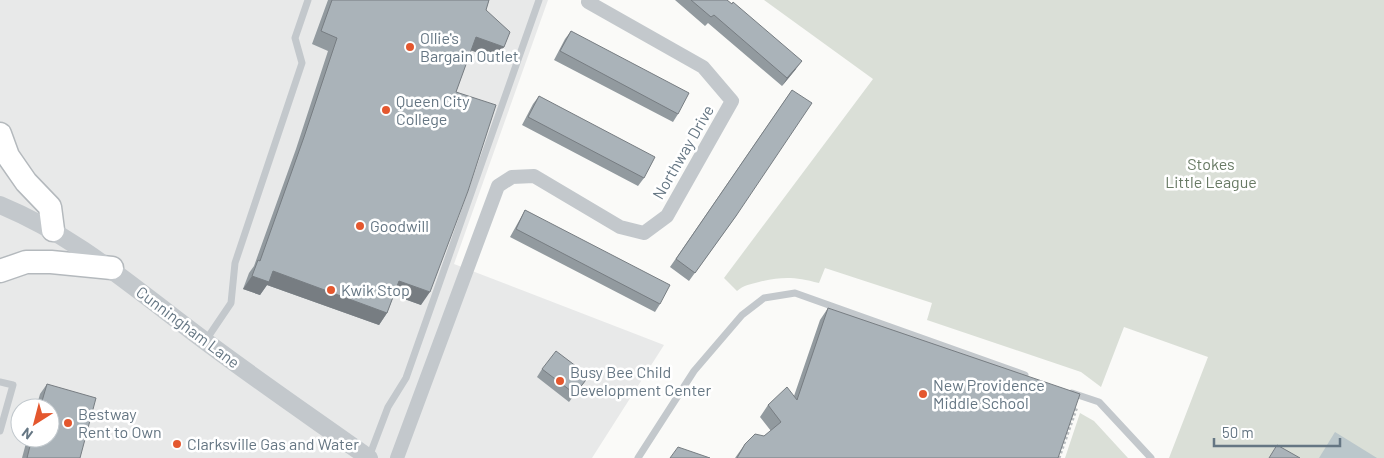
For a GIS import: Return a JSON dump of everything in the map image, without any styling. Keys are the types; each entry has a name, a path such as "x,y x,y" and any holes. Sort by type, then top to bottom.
{"highway":[{"path":"0,134 8,156 26,182 50,207 53,230"},
{"path":"0,271 26,262 51,262 112,268"}],"street":[{"name":"Northway Drive","path":"397,458 498,186 512,177 534,176 620,226 644,233 667,216 732,101 703,67 588,2"},
{"name":"Cunningham Lane","path":"0,205 53,230 112,268 205,341 369,458"}],"lane":[{"path":"205,341 231,303 234,263 302,64 295,38 308,0"},
{"path":"369,458 388,407 406,378 539,0"},
{"path":"638,458 694,371 742,314 764,298 795,293 1035,379"},
{"path":"0,382 13,386 0,431"},
{"path":"1062,389 1099,402 1151,458"}],"path":[{"path":"1059,458 1078,408 1071,404"}],"shaded area":[{"path":"0,0 548,0 454,264 664,345 592,458 0,458"},
{"path":"1335,432 1377,458 1319,458"}],"green space":[{"name":"Stokes Little League","path":"764,0 1384,0 1384,458 1169,458 1208,357 1124,327 1101,387 1081,372 927,320 932,303 825,268 819,283 796,278 783,278 748,285 737,291 724,278 873,79"},
{"path":"1080,413 1094,421 1128,458 1065,458"}],"building":[{"path":"332,0 489,0 486,10 510,32 504,47 476,37 456,92 496,105 468,191 430,292 399,281 387,313 273,271 269,282 252,276 258,260 260,261 337,38 321,31"},
{"path":"691,0 727,0 732,4 733,2 802,61 787,78 714,15 711,17"},
{"path":"571,31 689,93 678,114 560,51"},
{"path":"792,90 812,103 695,273 676,259"},
{"path":"539,96 655,157 644,178 528,117"},
{"path":"525,210 670,285 660,304 516,229"},
{"name":"New Providence Middle School","path":"828,308 1080,394 1058,458 737,458 745,444 755,434 764,436 781,422 768,405 787,387 797,400"},
{"path":"556,351 589,376 575,394 542,369"},
{"path":"47,384 96,398 80,458 27,458 30,448 60,448 60,398 43,398"},
{"path":"1277,445 1300,458 1269,458"},
{"path":"678,447 710,458 670,458"}],"place":[{"name":"Ollie's Bargain Outlet","path":"410,47"},
{"name":"Queen City College","path":"386,110"},
{"name":"Goodwill","path":"360,226"},
{"name":"Kwik Stop","path":"331,290"},
{"name":"Busy Bee Child Development Center","path":"560,381"},
{"name":"New Providence Middle School","path":"923,394"},
{"name":"Bestway Rent to Own","path":"68,423"},
{"name":"Clarksville Gas and Water","path":"177,444"}]}
